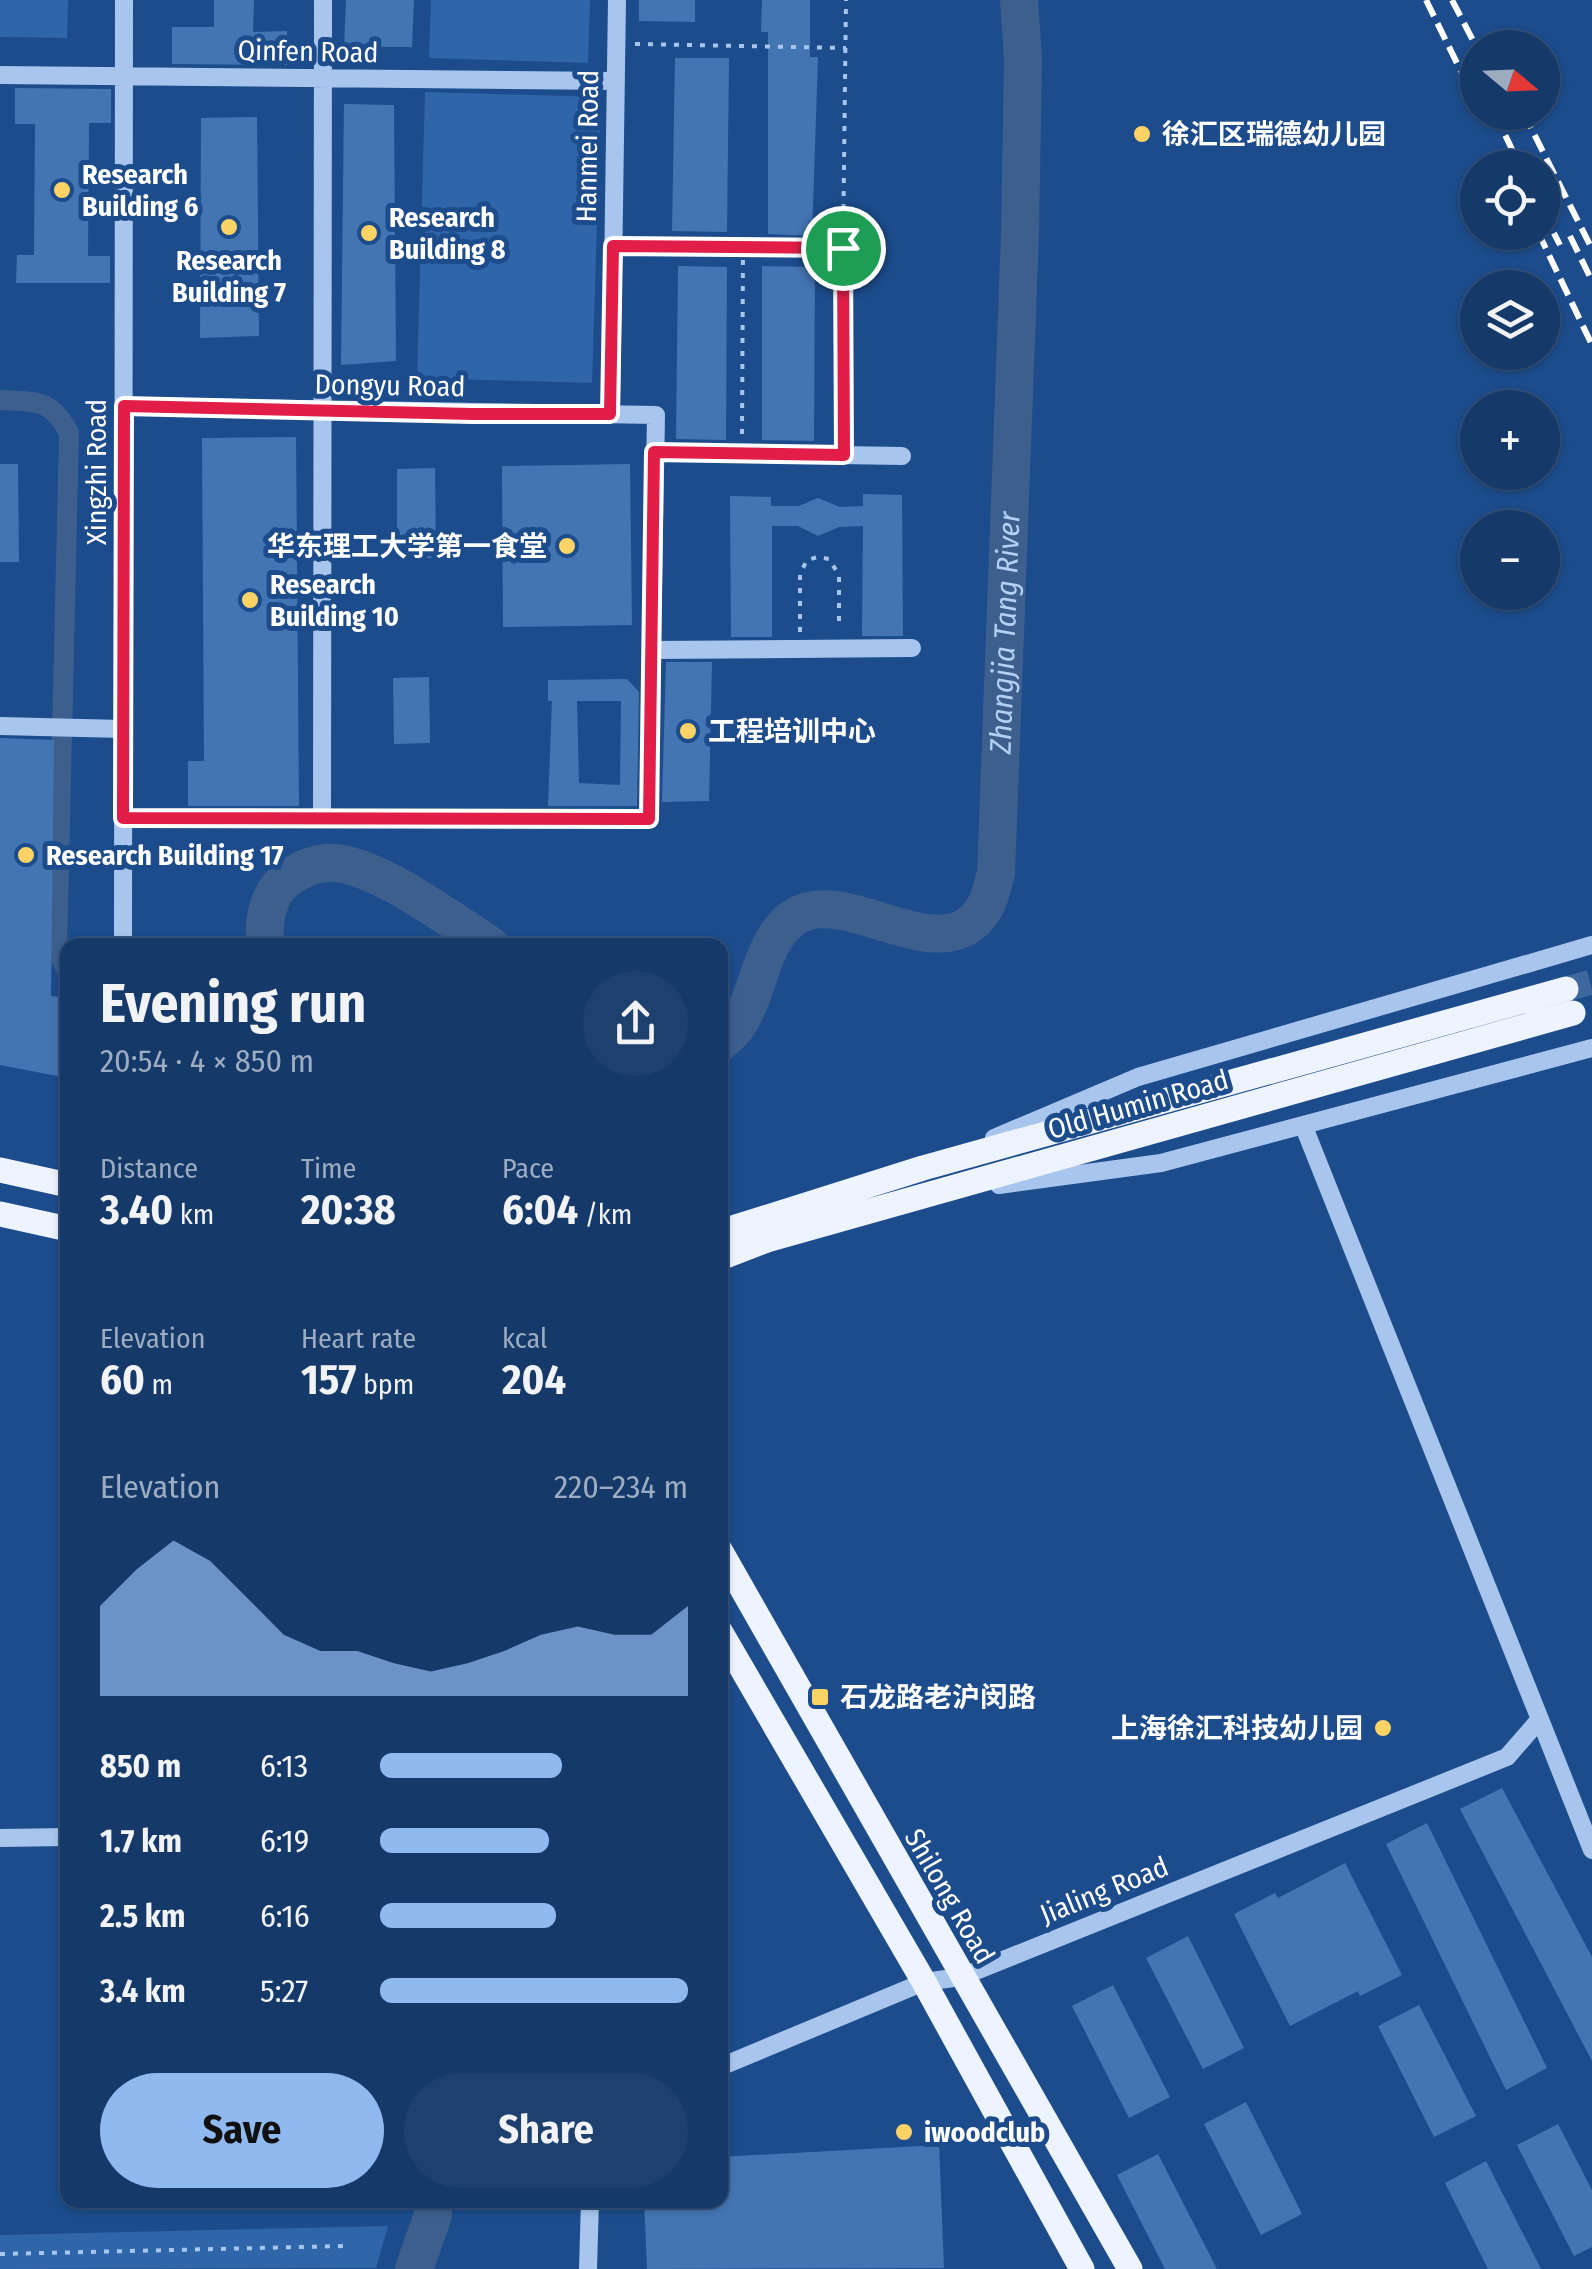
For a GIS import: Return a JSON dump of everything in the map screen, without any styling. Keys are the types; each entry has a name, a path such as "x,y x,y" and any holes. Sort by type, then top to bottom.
{"main road":[{"name":"Old Humin Road","path":"728,1229 922,1168 1570,1001 767,1240 728,1257"},
{"path":"0,1170 60,1183"},
{"path":"0,1214 60,1227"},
{"name":"Shilong Road","path":"728,1564 1130,2269"},
{"path":"728,1644 924,1982 1082,2269"}],"street":[{"name":"Xingzhi Road","path":"123,938 124,0"},
{"path":"322,819 323,0"},
{"name":"Hanmei Road","path":"610,414 617,0"},
{"name":"Qinfen Road","path":"0,75 616,81"},
{"name":"Dongyu Road","path":"124,406 656,415 654,452"},
{"path":"123,818 649,819 654,452 902,456"},
{"path":"652,650 912,648"},
{"path":"0,726 123,729"},
{"path":"922,1168 1138,1078 1592,946"},
{"path":"929,1194 1161,1163 1592,1048"},
{"path":"1304,1127 1592,1850"},
{"name":"Jialing Road","path":"728,2064 924,1982 962,1977 1507,1757 1540,1719"},
{"path":"0,1838 60,1837"},
{"path":"588,2269 590,2208"}],"path":[{"path":"844,455 846,0"},
{"path":"617,44 846,48"},
{"path":"613,246 843,248"},
{"path":"742,454 743,247"},
{"path":"800,649 800,574 807,560 818,557 829,559 839,575 839,649"},
{"path":"0,2254 346,2246"}],"shaded area":[{"path":"0,0 68,0 67,38 0,37"},
{"path":"431,0 590,0 588,63 429,58"},
{"path":"425,92 601,97 592,383 417,378"},
{"path":"388,2226 376,2268 0,2269 0,2235"}],"building":[{"path":"214,0 254,0 253,32 287,31 288,65 172,64 172,27 214,27"},
{"path":"346,0 414,0 412,47 344,47"},
{"path":"639,0 695,0 695,22 639,21"},
{"path":"762,0 810,0 810,57 818,57 812,236 768,234 768,32 761,32"},
{"path":"675,58 729,58 727,232 672,231"},
{"name":"Research Building 6","path":"15,88 111,89 111,123 89,123 88,256 110,256 110,283 16,283 17,255 34,255 35,124 15,124"},
{"name":"Research Building 8","path":"344,104 394,105 396,361 341,365"},
{"name":"Research Building 7","path":"257,117 259,336 200,338 201,118"},
{"path":"678,266 727,267 726,440 676,439"},
{"path":"762,266 815,267 814,441 762,440"},
{"name":"Research Building 10","path":"296,437 299,806 188,806 188,761 204,761 202,438"},
{"path":"0,464 18,464 19,562 0,562"},
{"name":"华东理工大学第一食堂","path":"630,464 632,625 503,627 502,466"},
{"path":"435,468 436,558 397,558 397,469"},
{"path":"863,494 902,495 903,636 862,636 863,526 839,527 818,536 798,526 772,526 772,637 731,637 730,496 771,497 771,506 799,506 818,498 840,507 863,506"},
{"name":"工程培训中心","path":"666,662 712,662 709,801 662,802"},
{"path":"429,677 430,743 394,744 393,678"},
{"path":"627,679 639,692 637,806 548,806 552,701 548,701 548,680","holes":["577,701 621,701 620,785 579,783"]},
{"name":"Research Building 17","path":"0,738 54,740 51,996 60,997 60,1076 0,1065"},
{"path":"1502,1788 1592,1957 1592,2061 1460,1809"},
{"path":"1427,1823 1547,2068 1506,2090 1386,1844"},
{"path":"1345,1863 1402,1975 1360,1996 1358,1991 1290,2026 1234,1914 1275,1893 1278,1898"},
{"path":"1188,1936 1244,2048 1203,2069 1146,1958"},
{"path":"1113,1985 1170,2097 1129,2118 1072,2006"},
{"path":"1419,2005 1476,2116 1434,2137 1378,2026"},
{"path":"1246,2102 1302,2214 1261,2235 1204,2124"},
{"path":"1558,2124 1592,2190 1592,2247 1574,2256 1517,2145"},
{"path":"939,2145 944,2268 647,2269 644,2208 728,2208 728,2157"},
{"path":"1158,2154 1217,2269 1165,2269 1117,2175"},
{"path":"1486,2161 1541,2269 1488,2269 1445,2183"}],"waterway":[{"name":"Zhangjia Tang River","path":"728,1035 744,1014 776,937 798,915 820,909 925,933 949,933 970,924 991,892 996,874 1020,233 1023,59 1019,0"},
{"path":"0,400 41,404 56,413 69,433 57,952 60,957"},
{"name":"Zhangjia Tang River","path":"265,938 266,916 277,890 298,872 326,863 344,864 387,881 480,938"},
{"name":"Zhangjia Tang River","path":"414,2269 433,2208"}],"tunnel":[{"path":"1566,989 1592,982"}],"railway":[{"path":"1426,0 1460,69"},
{"path":"1452,0 1468,30"},
{"path":"1503,130 1512,150"},
{"path":"1532,130 1592,249"},
{"path":"1570,236 1592,281"},
{"path":"1547,250 1592,345"}],"place":[{"name":"徐汇区瑞德幼儿园","path":"1142,134"},
{"name":"Research Building 6","path":"62,190"},
{"name":"Research Building 7","path":"229,227"},
{"name":"Research Building 8","path":"369,233"},
{"name":"华东理工大学第一食堂","path":"567,546"},
{"name":"Research Building 10","path":"250,600"},
{"name":"工程培训中心","path":"688,731"},
{"name":"Research Building 17","path":"26,855"},
{"name":"石龙路老沪闵路","path":"820,1697"},
{"name":"上海徐汇科技幼儿园","path":"1383,1728"},
{"name":"iwoodclub","path":"904,2132"}],"route":[{"path":"613,246 843,248 844,455 654,452 649,819 123,818 124,406 610,414 613,246"}]}
